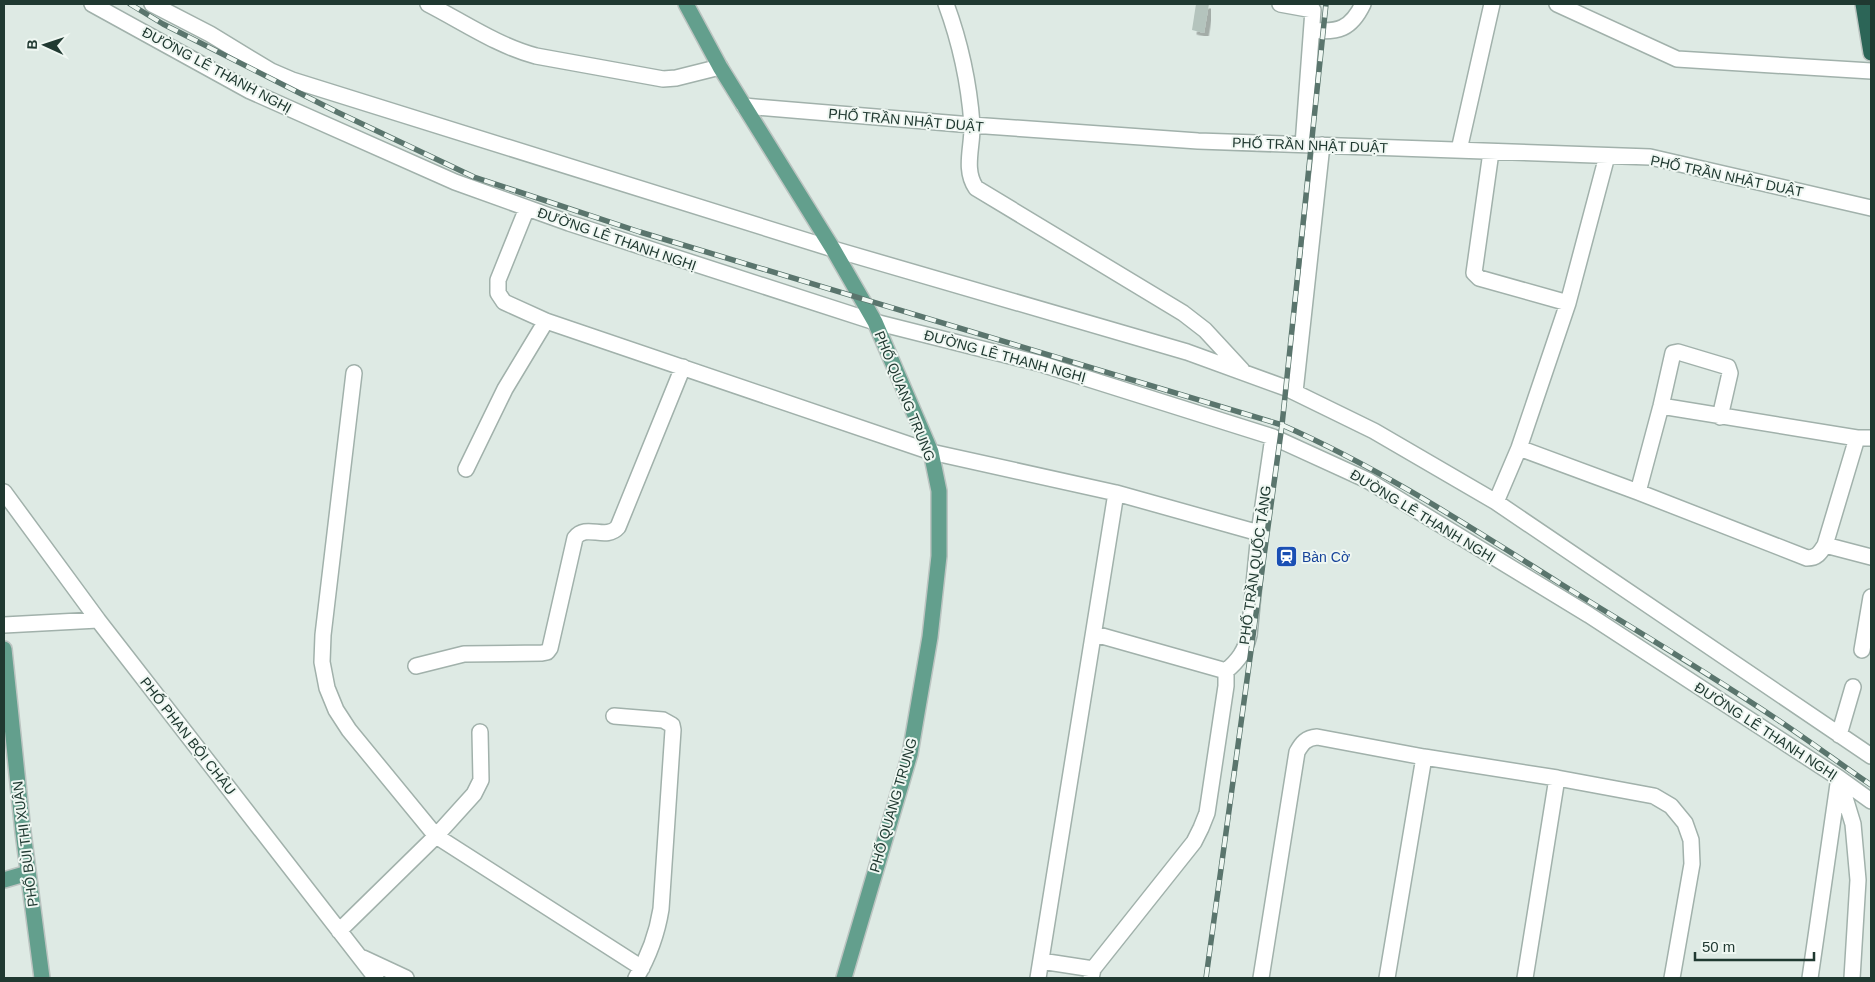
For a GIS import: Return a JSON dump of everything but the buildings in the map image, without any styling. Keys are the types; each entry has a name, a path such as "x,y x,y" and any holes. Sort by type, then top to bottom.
{"highway":[{"path":"1863,4 1871,53"}],"main road":[{"name":"PHỐ QUANG TRUNG","path":"686,4 720,67 833,249 875,322 931,452 940,491 939,556 930,638 910,754 844,978"},
{"name":"PHỐ BÙI THỊ XUÂN","path":"4,649 28,873 42,978"},
{"path":"4,880 28,873"}],"street":[{"name":"ĐƯỜNG LÊ THANH NGHỊ","path":"92,4 250,91 455,182 768,289 875,322 1038,363 1273,436 1367,480 1589,615 1839,778 1871,801"},
{"path":"152,4 210,34 271,71 292,80 833,249 1187,352 1296,392 1374,431 1496,502 1871,756"},
{"path":"428,4 502,43 536,56 663,79 676,78 720,67"},
{"path":"946,4 962,58 972,125 969,173 976,188 1183,314 1205,330 1244,372"},
{"path":"1280,4 1313,10 1303,145"},
{"path":"1312,30 1337,31 1348,25 1358,14 1363,4"},
{"path":"1459,150 1492,4"},
{"path":"1557,4 1677,59 1871,72"},
{"name":"PHỐ TRẦN NHẬT DUẬT","path":"744,106 1198,141 1650,158 1871,208"},
{"path":"1296,392 1322,145"},
{"path":"1491,152 1474,273 1479,278 1568,303"},
{"path":"1496,502 1519,448 1568,303 1607,156"},
{"path":"527,208 498,280 498,293 504,302 546,320 931,452 1116,493 1259,533"},
{"path":"466,469 505,389 546,320"},
{"path":"1638,492 1661,406 1672,355 1675,352 1728,367 1730,370 1720,416"},
{"path":"416,666 464,654 547,652 550,648 574,538 578,533 584,531 609,533 618,527 683,367"},
{"path":"354,373 322,635 322,662 327,688 336,710 436,836 639,973 653,942 661,909 673,730 672,725 663,720 614,716"},
{"path":"1519,448 1807,558 1819,555 1825,545 1864,438 1661,406"},
{"name":"PHỐ TRẦN QUỐC TẢNG","path":"1226,671 1242,655 1249,635 1259,533 1273,436"},
{"name":"PHỐ PHAN BỘI CHÂU","path":"4,492 98,620 376,978"},
{"path":"1038,978 1095,634 1116,493"},
{"path":"1825,545 1871,557"},
{"path":"1862,650 1871,597"},
{"path":"4,625 98,620"},
{"path":"1041,961 1092,974 1194,842 1206,813 1226,686 1226,671 1095,634"},
{"path":"1839,734 1853,687"},
{"path":"339,931 436,836 474,794 481,780 480,732"},
{"path":"1261,978 1297,752 1302,743 1309,738 1317,737 1424,758 1556,778 1654,796 1671,806 1685,822 1691,840 1692,864 1672,978"},
{"path":"1387,978 1424,758"},
{"path":"1525,978 1556,778"},
{"path":"1810,978 1839,778"},
{"path":"1839,778 1853,824 1858,880 1852,978"},
{"path":"359,957 406,978"}],"railway":[{"path":"130,4 163,24 337,112 474,177 640,232 1282,425 1354,460 1459,520 1722,683 1871,785"},
{"path":"1206,978 1282,425 1326,4"}],"place":[{"name":"Bàn Cờ","path":"1286,557"}]}
